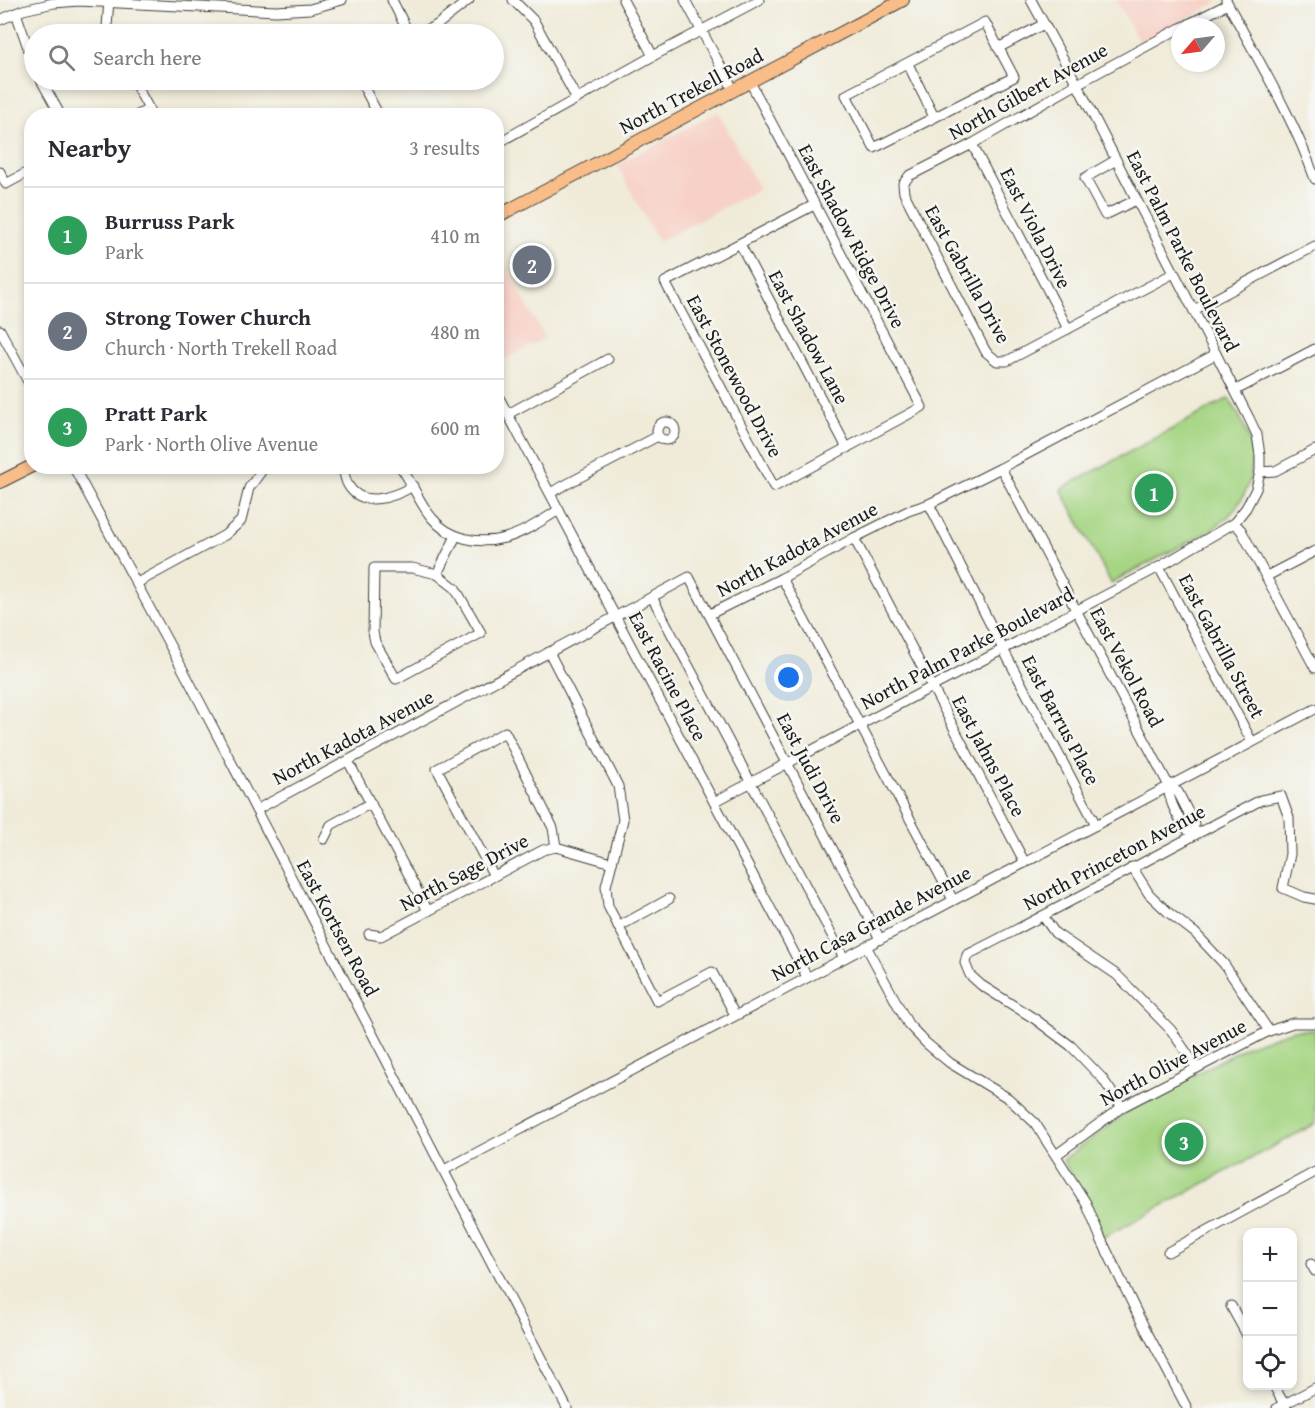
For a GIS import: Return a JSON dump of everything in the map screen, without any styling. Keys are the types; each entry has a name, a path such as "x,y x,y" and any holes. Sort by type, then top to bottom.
{"main road":[{"name":"North Trekell Road","path":"504,213 903,0"},
{"path":"0,482 24,470"}],"street":[{"path":"0,20 23,10 79,1 276,11 310,9 342,0"},
{"path":"392,0 404,24"},
{"path":"438,24 469,0"},
{"path":"513,0 534,21 577,99"},
{"path":"623,0 653,56"},
{"path":"685,0 734,91"},
{"path":"504,140 759,0"},
{"name":"East Palm Parke Boulevard","path":"1031,0 1236,390 1257,435 1260,472 1256,489 1246,508 1234,522"},
{"path":"107,24 109,1"},
{"path":"1227,2 1294,126 1315,179"},
{"name":"North Gilbert Avenue","path":"1199,18 1227,2"},
{"path":"16,13 24,36"},
{"path":"985,22 1014,77 874,148 846,95 908,64 985,22"},
{"path":"998,48 1044,24"},
{"name":"North Gilbert Avenue","path":"904,193 903,184 909,176 972,144 1171,33"},
{"path":"908,64 934,117"},
{"name":"East Shadow Ridge Drive","path":"750,82 922,407 847,448"},
{"path":"47,90 57,108"},
{"path":"139,90 148,108"},
{"path":"365,90 375,108"},
{"name":"East Viola Drive","path":"972,144 1068,329"},
{"path":"1116,160 1084,178 1105,215 1136,200"},
{"path":"0,172 6,184 24,174"},
{"name":"East Gabrilla Drive","path":"904,193 986,352 997,361 1007,361 1068,329"},
{"path":"740,244 814,205"},
{"name":"East Stonewood Drive","path":"740,244 665,282 774,487 847,448"},
{"name":"East Shadow Lane","path":"740,244 847,448"},
{"path":"1194,310 1315,246"},
{"path":"1068,329 1174,273"},
{"path":"0,330 24,374"},
{"path":"1236,390 1315,349"},
{"name":"North Kadota Avenue","path":"256,810 689,577 710,614 854,538 1001,468 1216,354"},
{"path":"508,414 608,359"},
{"name":"East Racine Place","path":"504,407 807,977"},
{"path":"550,494 657,436"},
{"path":"1260,472 1275,471 1315,450"},
{"name":"East Vekol Road","path":"1001,468 1169,786 1168,794 1186,829 1193,835"},
{"name":"East Kortsen Road","path":"77,474 256,810 567,1408"},
{"path":"137,583 225,535 241,521 249,488 259,474"},
{"path":"345,474 353,493 362,498 384,499 398,495 413,486"},
{"path":"405,474 431,517 456,536 486,541 505,538 559,510"},
{"name":"East Barrus Place","path":"929,504 1096,825"},
{"path":"1234,522 1241,530 1267,576 1315,668"},
{"name":"North Palm Parke Boulevard","path":"714,802 1159,567 1234,522"},
{"path":"437,574 456,536"},
{"name":"East Jahns Place","path":"854,538 1025,863"},
{"path":"1267,576 1315,551"},
{"name":"East Gabrilla Street","path":"1159,567 1252,742"},
{"path":"374,568 412,568 437,574 455,588 481,633 396,680 375,642 373,632 374,568"},
{"path":"782,578 953,900"},
{"path":"652,597 844,958"},
{"name":"East Judi Drive","path":"710,614 880,939"},
{"path":"549,652 618,786 623,820 606,886 608,906 618,927 657,1001 712,972 735,1015"},
{"name":"North Casa Grande Avenue","path":"444,1170 1315,709"},
{"path":"494,876 436,769 505,732 553,828 556,847"},
{"path":"348,760 428,911"},
{"name":"North Princeton Avenue","path":"1122,1107 1102,1078 1071,1046 1035,1019 981,985 970,975 965,963 967,955 1261,800 1281,796 1289,818 1290,854 1283,888 1315,899"},
{"path":"324,839 331,825 371,803"},
{"name":"North Sage Drive","path":"369,934 381,936 543,850 556,847 612,863"},
{"path":"1132,867 1149,894 1195,933 1224,964 1269,1031"},
{"path":"618,927 669,899"},
{"path":"1043,916 1055,933 1117,975 1171,1030 1197,1068"},
{"path":"866,946 908,1024 926,1043 950,1062 1008,1098 1035,1123 1086,1203 1138,1315 1187,1408"},
{"name":"North Olive Avenue","path":"1056,1155 1122,1107 1269,1031 1293,1023 1315,1023"},
{"path":"1168,1251 1315,1172"},
{"path":"1231,1306 1247,1336"},
{"path":"1276,1390 1282,1407 1315,1388"}],"shaded area":[{"path":"1116,0 1219,1 1187,18 1171,18 1171,27 1140,43"},
{"path":"718,112 759,189 658,242 617,165"},
{"path":"504,264 545,338 504,360"}],"green space":[{"path":"1229,398 1247,432 1252,455 1250,477 1243,498 1221,523 1211,530 1111,583 1061,489"},
{"path":"1293,1030 1315,1030 1315,1124 1104,1237 1063,1160 1127,1112 1247,1046"}],"place":[{"name":"Strong Tower Church","path":"532,265"},
{"name":"Burruss Park","path":"1154,493"},
{"name":"Pratt Park","path":"1184,1142"}]}
